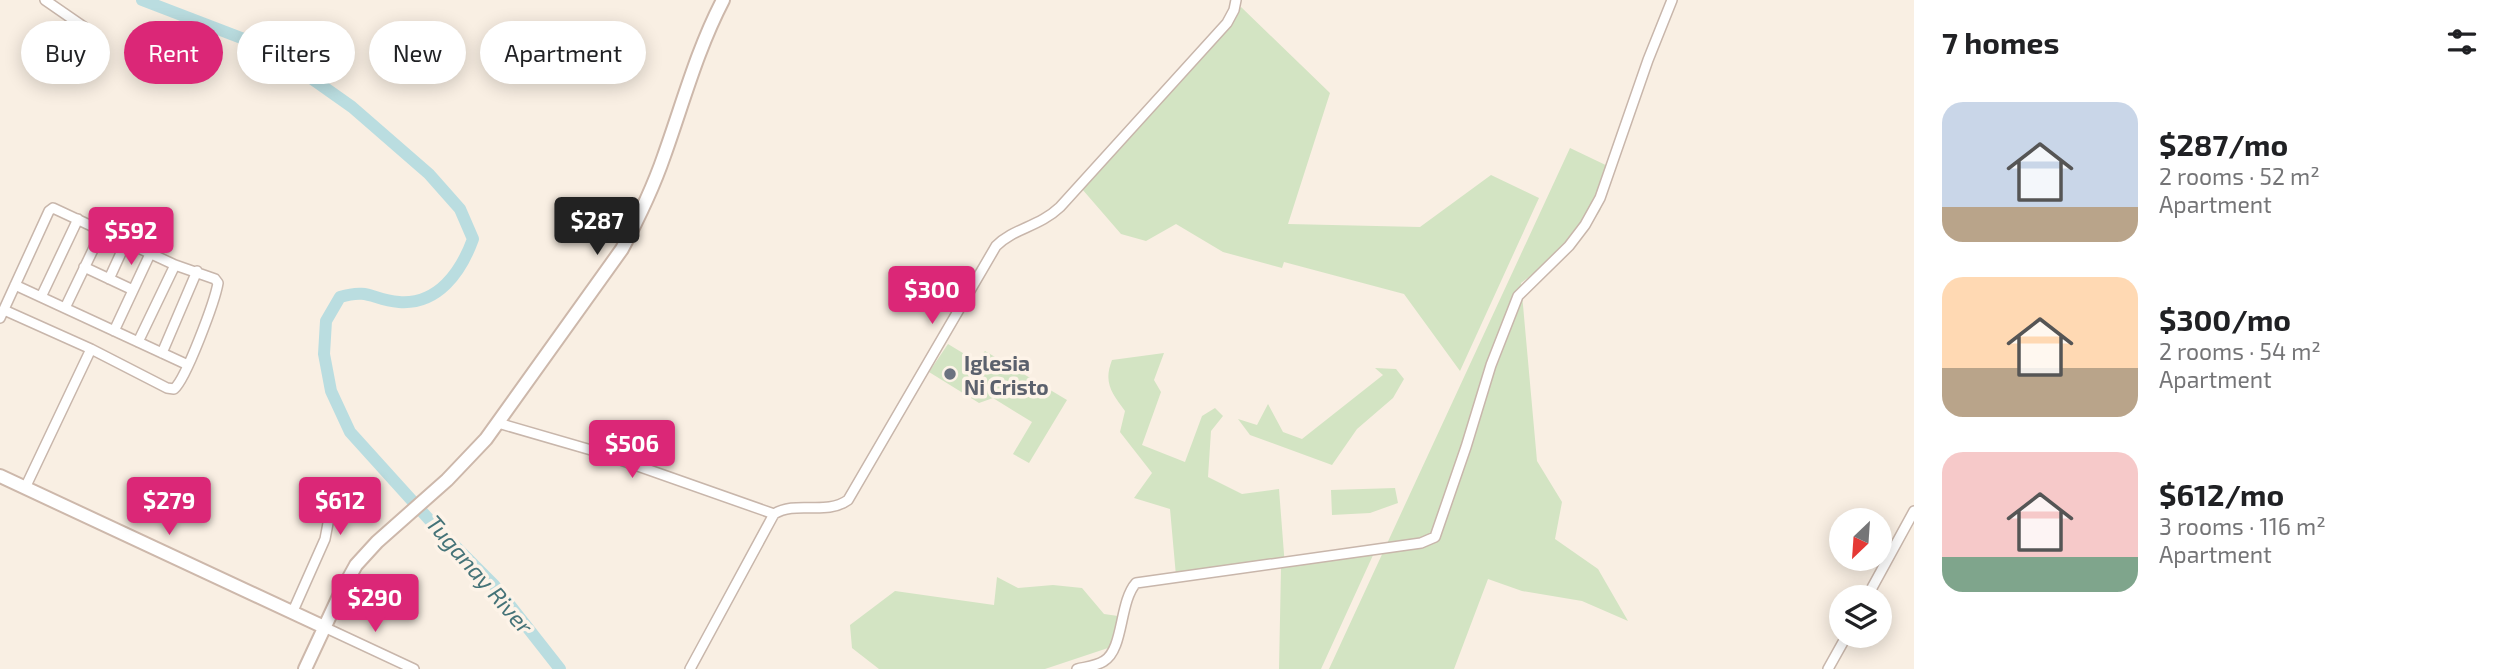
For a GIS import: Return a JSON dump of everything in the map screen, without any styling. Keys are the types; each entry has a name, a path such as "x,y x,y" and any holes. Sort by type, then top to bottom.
{"street":[{"path":"45,0 75,21"},
{"path":"305,669 356,565 390,530 460,468 498,423 603,278 637,222 664,158 701,47 723,0"},
{"path":"690,669 774,514 784,509 841,505 848,500 996,246 1009,235 1038,224 1060,207 1227,23 1236,0"},
{"path":"1077,669 1108,659 1128,597 1136,583 1427,542 1434,537 1491,365 1518,296 1569,246 1600,198 1672,0"},
{"path":"51,209 58,209 78,219 175,265 215,279 218,286 178,385 171,389 91,349 2,314 51,209"},
{"path":"41,297 78,219"},
{"path":"65,308 102,230"},
{"path":"108,279 127,242"},
{"path":"114,331 150,254"},
{"path":"138,342 175,265"},
{"path":"84,267 133,290"},
{"path":"163,353 197,271"},
{"path":"15,285 188,365"},
{"path":"25,488 91,349"},
{"path":"498,423 598,452 774,514"},
{"path":"0,476 414,669"},
{"path":"293,611 325,539 333,497 330,491 308,482"},
{"path":"1874,585 1914,511"},
{"path":"1828,669 1840,648"}],"green space":[{"path":"1241,7 1330,93 1288,224 1420,227 1491,175 1539,198 1460,371 1404,294 1284,262 1282,268 1223,252 1176,224 1146,241 1121,234 1082,189"},
{"path":"1570,148 1614,169 1600,211 1581,238 1521,283 1537,461 1562,502 1555,539 1598,569 1628,621 1582,601 1522,591 1488,579 1454,669 1329,669"},
{"path":"948,344 976,361 985,351 1067,400 1029,463 1013,454 1032,422 993,398 979,403 929,372"},
{"path":"1164,353 1154,380 1161,392 1142,445 1185,462 1202,416 1215,408 1223,416 1211,431 1208,477 1242,494 1279,489 1285,567 1374,553 1321,669 1279,669 1281,568 1176,576 1170,509 1134,498 1152,473 1120,432 1125,411 1110,387 1109,368 1112,360"},
{"path":"1375,368 1396,369 1404,379 1393,398 1357,429 1332,465 1250,435 1238,419 1257,425 1268,404 1283,432 1302,439 1383,375"},
{"path":"1395,488 1398,503 1370,513 1332,515 1331,490"},
{"path":"997,577 1018,588 1053,585 1082,588 1104,614 1118,616 1114,646 1045,669 879,669 852,648 850,625 895,591 994,605"}],"waterway":[{"name":"Tuganay River","path":"142,0 270,49 352,107 429,174 460,209 473,239 455,274 436,292 413,302 390,301 365,294 340,297 326,321 324,354 331,391 350,432 435,526 494,585 560,669"}],"place":[{"name":"Iglesia Ni Cristo","path":"950,374"}]}
